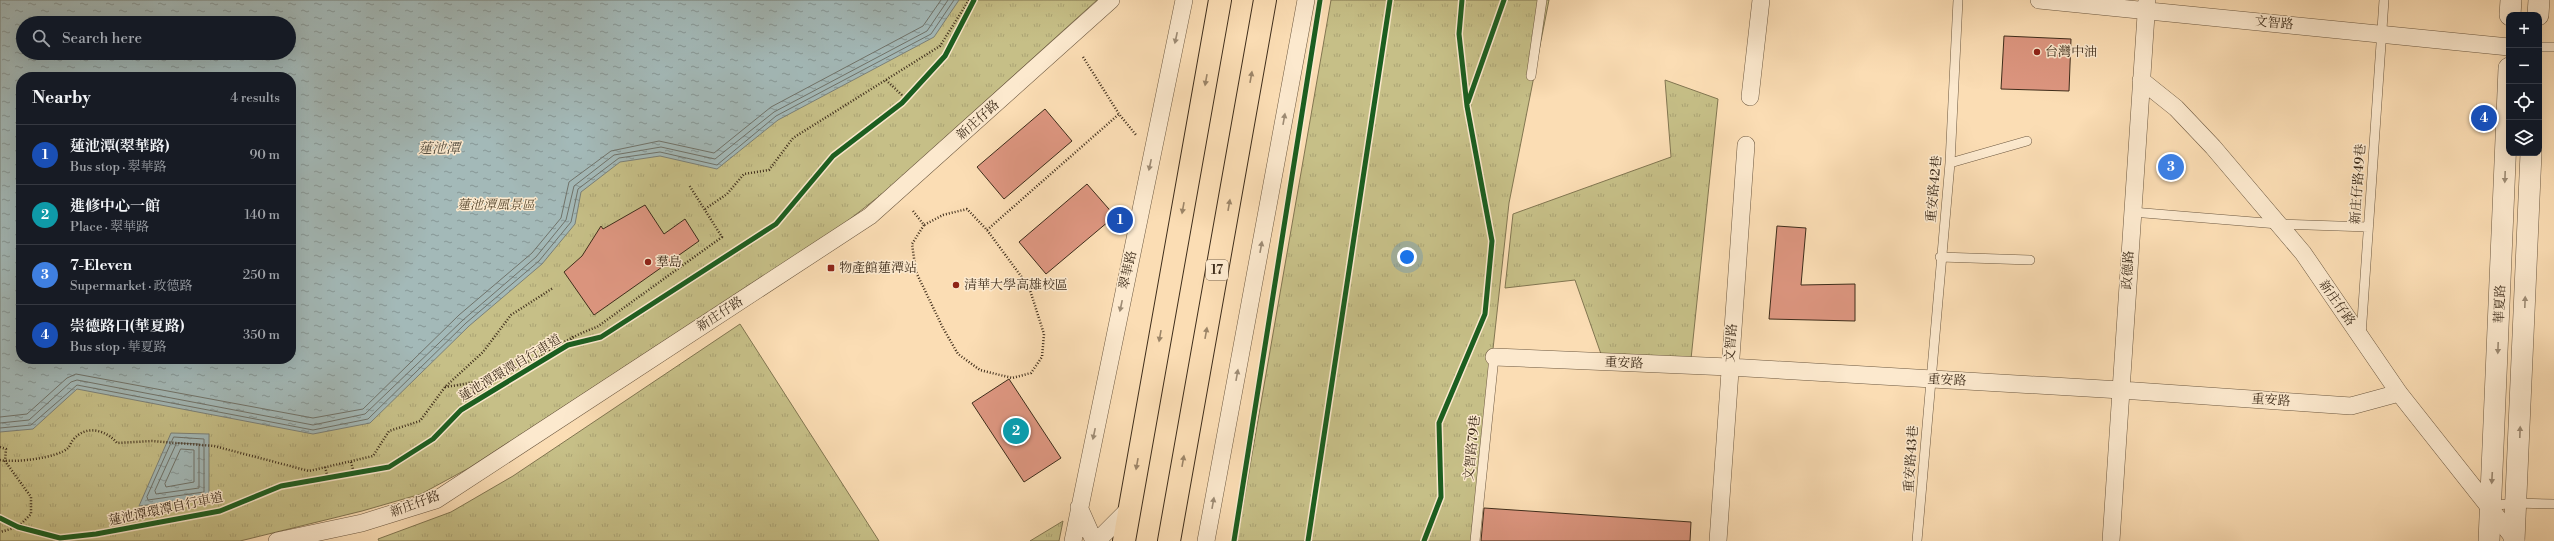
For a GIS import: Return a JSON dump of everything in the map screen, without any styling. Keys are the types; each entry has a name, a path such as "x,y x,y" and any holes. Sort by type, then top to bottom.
{"main road":[{"path":"1124,541 1220,0"},
{"name":"17","path":"1169,541 1265,0"}],"street":[{"name":"新庄仔路","path":"277,541 362,523 436,500 870,216 1111,0"},
{"name":"翠華路","path":"1073,541 1184,0"},
{"path":"1206,541 1306,0"},
{"path":"1750,97 1761,0"},
{"name":"文智路","path":"2039,0 2147,5 2506,47"},
{"path":"2510,12 2511,0"},
{"path":"2538,12 2539,0"},
{"name":"政德路","path":"2111,541 2147,5"},
{"name":"新庄仔路","path":"2142,80 2176,108 2197,130 2302,253 2399,393 2490,506 2515,540"},
{"name":"華夏路","path":"2488,541 2508,84"},
{"name":"文智路","path":"1718,541 1729,367 1746,145"},
{"name":"華夏路","path":"2515,540 2515,503 2531,156"},
{"name":"重安路","path":"1494,357 1729,367 1930,380 2121,390 2351,406 2399,393"},
{"path":"1079,507 1095,541 1129,509"}],"lane":[{"path":"1531,76 1542,0"},
{"name":"重安路42巷","path":"1930,380 1940,257 1950,163 1958,0"},
{"name":"新庄仔路49巷","path":"2361,338 2384,0"},
{"path":"2542,47 2554,47"},
{"path":"1950,163 2027,141"},
{"path":"2132,212 2278,224 2368,227"},
{"path":"1940,257 2030,260"},
{"name":"文智路79巷","path":"1475,541 1494,357"},
{"name":"重安路43巷","path":"1917,541 1930,380"},
{"path":"2490,506 2515,503 2554,504"}],"path":[{"path":"705,209 727,194 744,174 769,170 793,138 940,46 969,0"},
{"path":"960,28 974,0"},
{"path":"1083,57 1119,114 1136,135"},
{"path":"886,80 906,99"},
{"path":"902,103 911,93"},
{"path":"987,230 1119,114"},
{"path":"445,387 471,383 508,372 574,335 597,327 722,237 689,185"},
{"path":"967,209 987,230 1029,286 1044,334 1042,357 1031,373 1012,378 980,370 958,354 943,328 916,272 912,244 924,225 943,215 967,209"},
{"path":"913,211 924,225"},
{"path":"0,460 37,460 68,449 81,433 91,430 110,435 117,443 152,441 214,446 309,471 373,456 389,431 420,421 445,387 483,352 511,315 553,288"},
{"path":"568,345 574,335"},
{"path":"0,448 6,449 5,461 31,497 31,514 18,527 0,532"},
{"path":"351,462 354,473"},
{"path":"326,468 328,478"},
{"path":"347,474 361,472"},
{"path":"320,479 334,477"},
{"path":"6,521 25,529"}],"green space":[{"name":"蓮池潭風景區","path":"0,0 1097,0 887,190 845,223 469,468 421,494 362,511 240,541 0,541"},
{"path":"1331,0 1549,0 1509,203 1472,541 1237,541"},
{"path":"1665,80 1718,99 1691,359 1601,354 1575,280 1505,288 1513,214 1671,157"},
{"path":"740,324 879,541 379,541 378,539 451,512 513,476"},
{"path":"1063,521 1059,541 1030,541"}],"water":[{"name":"蓮池潭","path":"0,0 959,0 934,37 778,120 717,169 660,156 620,162 581,192 575,224 542,264 469,326 370,423 313,434 77,389 33,429 0,432"},
{"path":"171,433 209,434 209,497 139,506"}],"building":[{"name":"台灣中油","path":"2004,36 2071,39 2069,91 2001,89"},
{"path":"1045,109 1072,141 1004,199 977,167"},
{"path":"1087,184 1115,216 1046,274 1019,242"},
{"path":"645,205 664,234 685,219 699,241 594,315 564,272 582,256 601,226 603,229"},
{"path":"1777,226 1806,228 1801,285 1855,284 1855,321 1769,319"},
{"path":"1009,379 1061,458 1024,482 972,403"},
{"path":"1484,508 1691,522 1690,541 1481,541"}],"cycle path":[{"name":"蓮池潭環潭自行車道","path":"0,518 18,527 60,538 96,534 220,511 281,486 389,467 433,439 461,410 568,345 601,337 776,224 833,156 902,103 945,56 974,0"},
{"path":"1234,541 1320,0"},
{"path":"1308,541 1390,0"},
{"path":"1424,541 1441,497 1439,423 1485,314 1492,241 1467,106 1459,34 1462,0"},
{"path":"1468,102 1504,0"}],"place":[{"name":"台灣中油","path":"2037,52"},
{"name":"崇德路口(華夏路)","path":"2484,118"},
{"name":"7-Eleven","path":"2171,167"},
{"name":"蓮池潭(翠華路)","path":"1120,220"},
{"name":"羣島","path":"648,262"},
{"name":"物產館蓮潭站","path":"831,268"},
{"name":"清華大學高雄校區","path":"956,285"},
{"name":"進修中心一館","path":"1016,431"}]}
